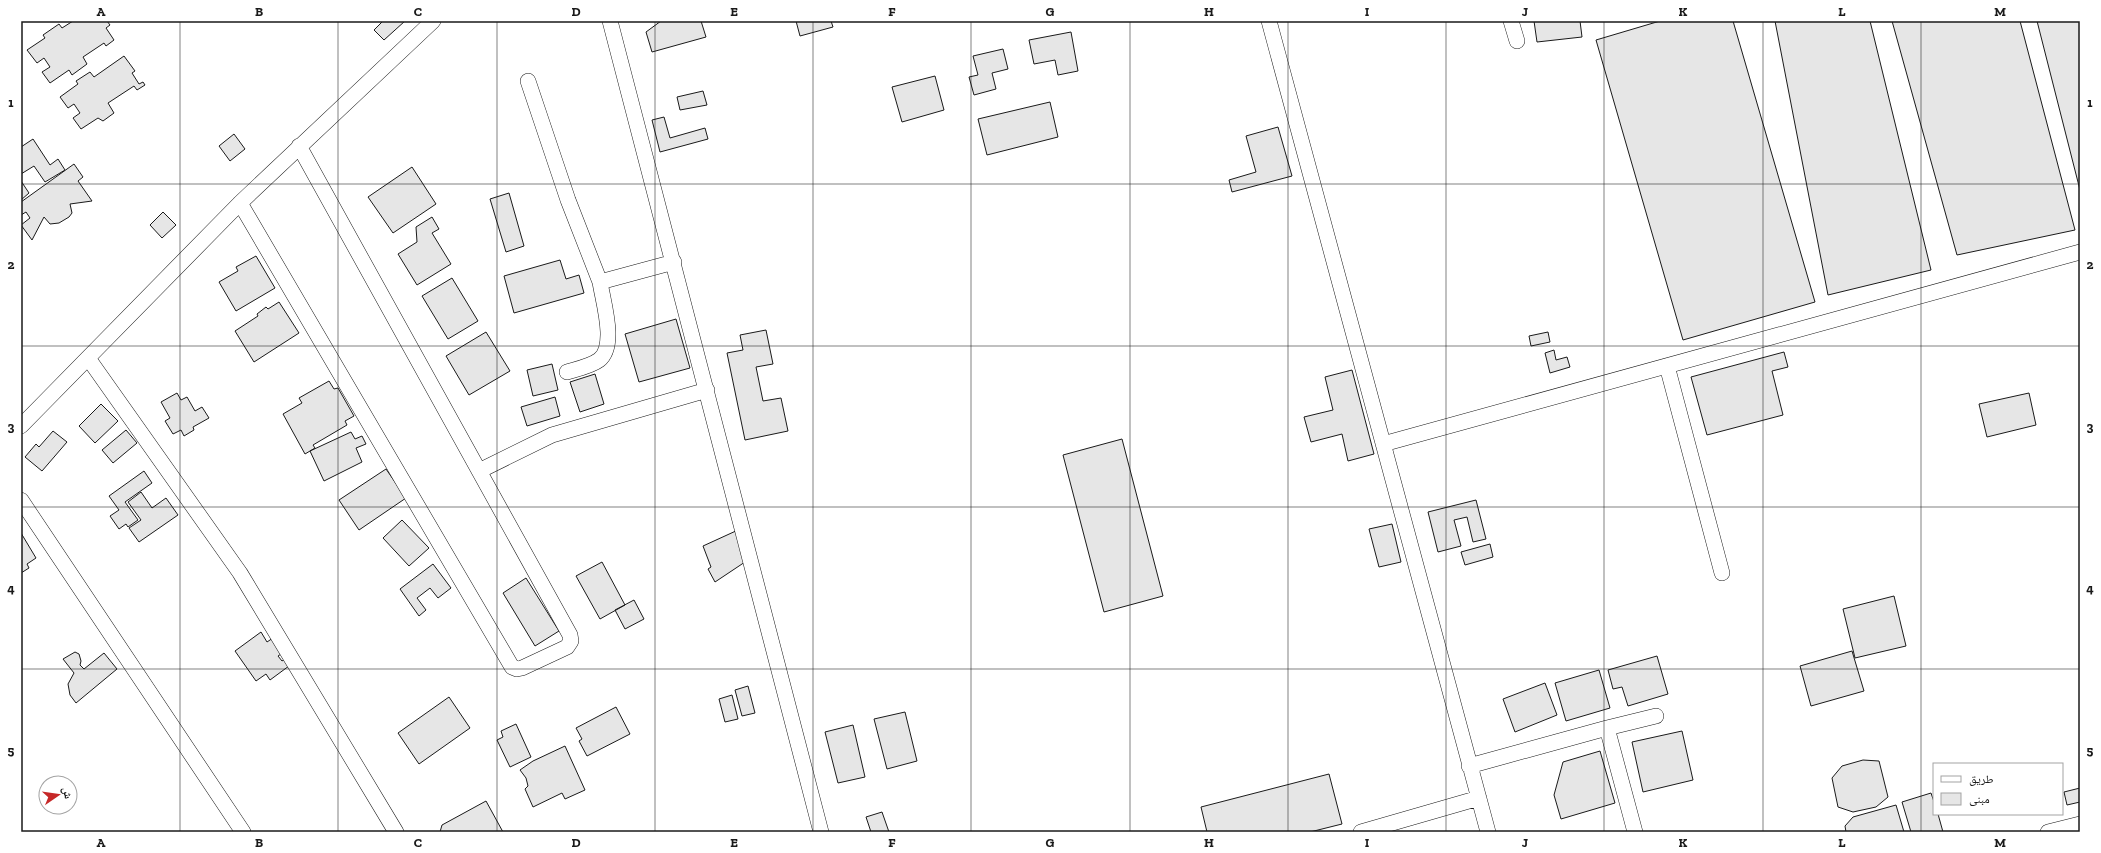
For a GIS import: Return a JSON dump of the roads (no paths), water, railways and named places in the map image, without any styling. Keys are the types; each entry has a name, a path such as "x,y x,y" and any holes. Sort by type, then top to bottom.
{"street":[{"path":"21,426 240,203 299,146 434,21"},
{"path":"610,21 822,832"},
{"path":"1268,21 1488,832"},
{"path":"1511,21 1517,41"},
{"path":"528,81 568,200 600,282 608,328 607,349 600,360 567,372"},
{"path":"240,203 512,667 517,669 522,668 566,646 571,641 570,635 299,146"},
{"path":"1383,444 2080,252"},
{"path":"600,282 674,262"},
{"path":"88,358 240,573 396,832"},
{"path":"1667,366 1722,573"},
{"path":"479,470 552,435 707,390"},
{"path":"21,500 243,832"},
{"path":"1469,766 1656,716"},
{"path":"1607,728 1635,832"},
{"path":"1363,832 1479,798"},
{"path":"2048,832 2080,824"}]}
